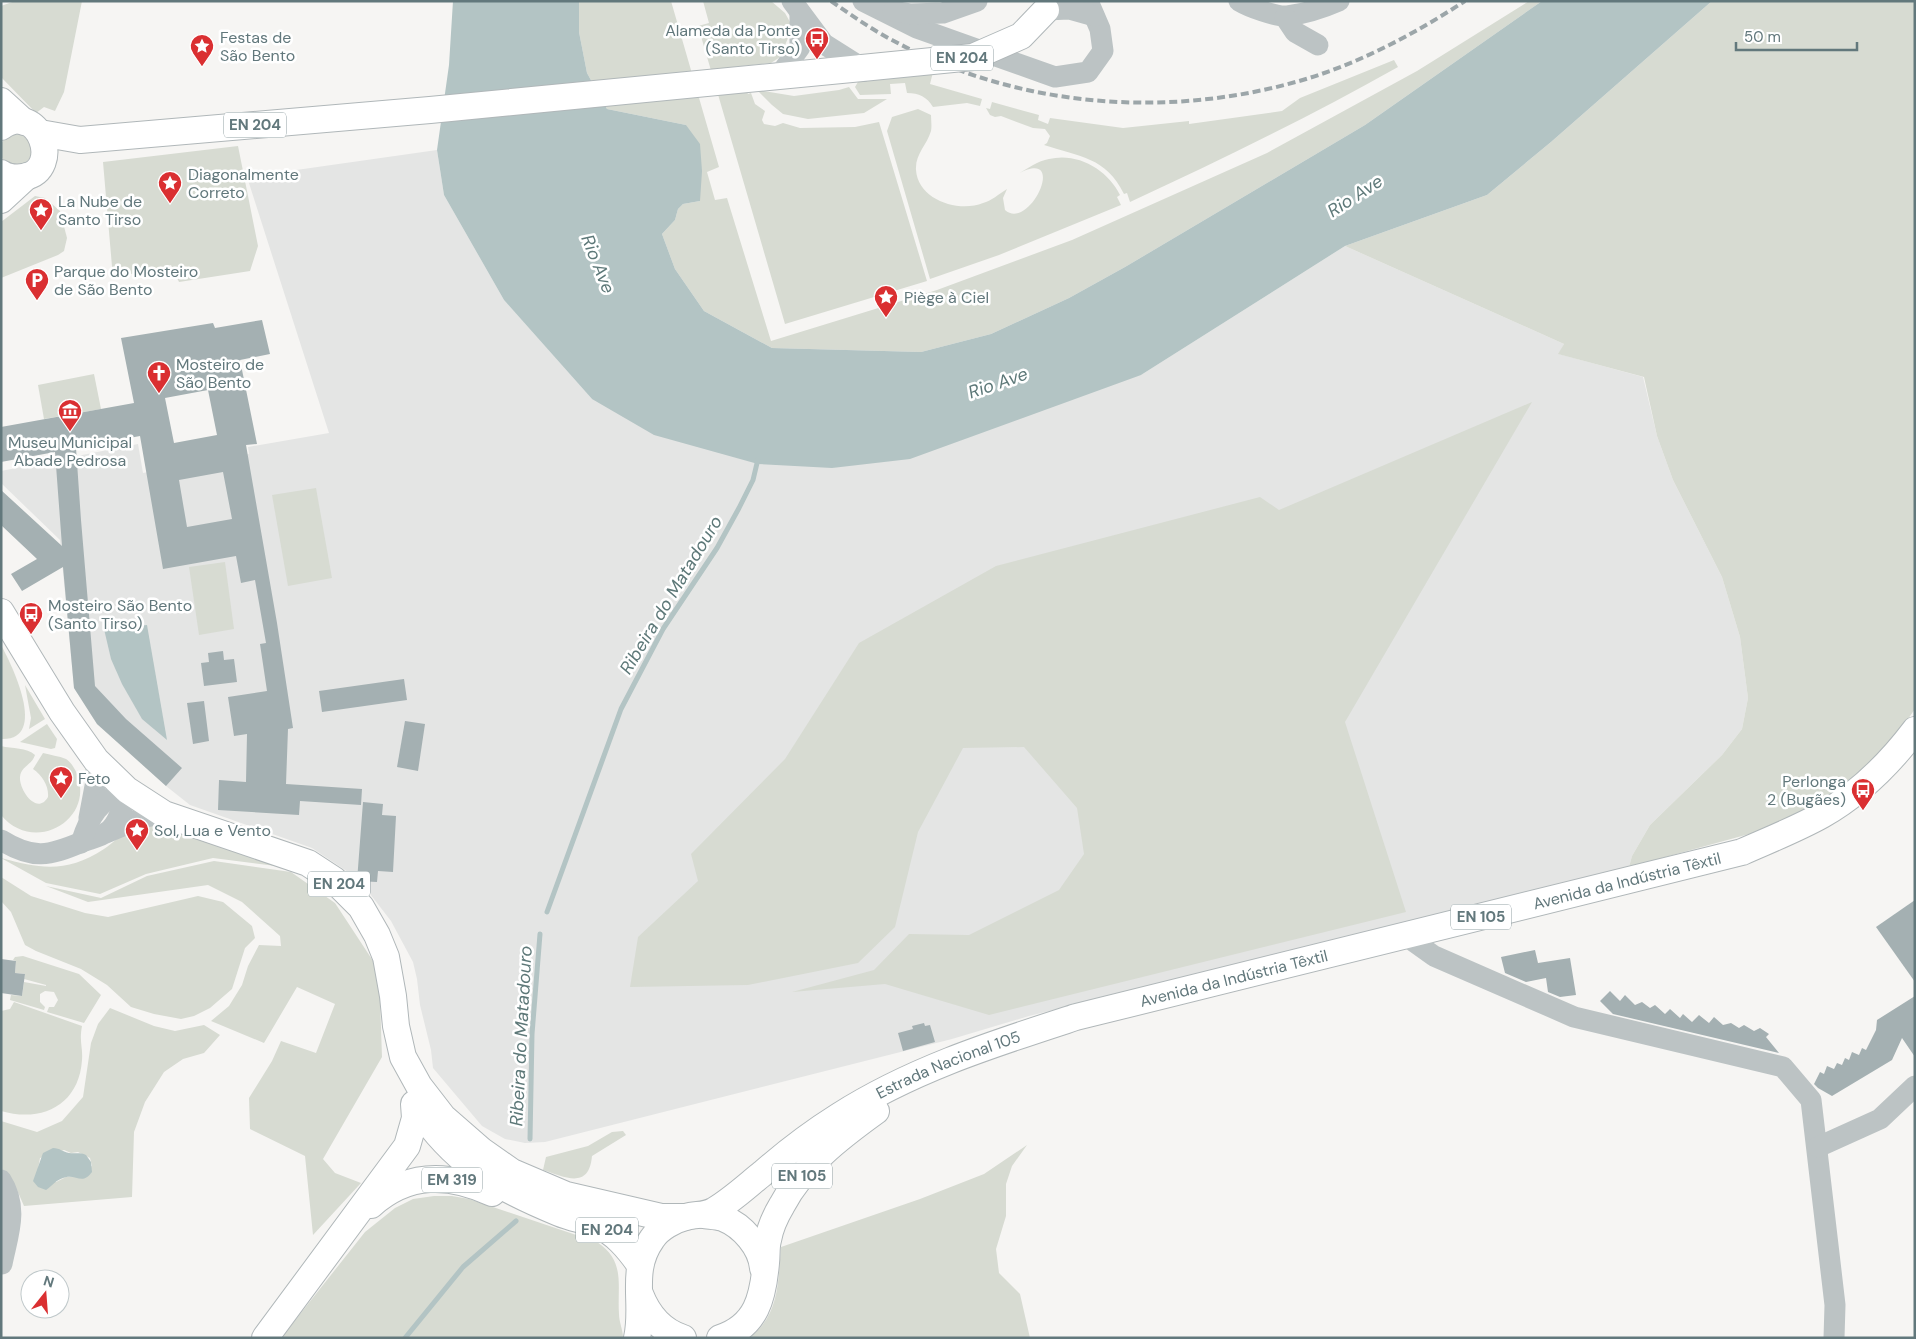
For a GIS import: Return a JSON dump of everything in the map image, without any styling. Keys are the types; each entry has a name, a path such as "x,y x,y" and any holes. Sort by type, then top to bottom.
{"main road":[{"name":"EN 204","path":"22,127 80,140 430,110 973,57 1021,36 1048,4"},
{"path":"1,101 22,127 44,142 45,151 37,170 27,176 1,200"},
{"path":"1,173 16,178 27,176"},
{"name":"EN 204","path":"1,612 62,712 96,760 127,790 164,814 308,863 334,880 361,907 377,935 386,956 396,1026 403,1057 404,1076 414,1104 445,1142 470,1167 499,1185 563,1205 661,1217 694,1216"},
{"name":"Avenida da Indústria Têxtil","path":"1013,1038 1076,1017 1742,852 1822,815 1849,797 1874,777 1915,730"},
{"name":"Estrada Nacional 105","path":"636,1338 639,1326 638,1272 643,1253 653,1237 668,1224 713,1212 812,1134 873,1095 919,1072 1013,1038"},
{"name":"Estrada Nacional 105","path":"720,1338 742,1326 754,1313 761,1298 767,1240 773,1224 782,1203 803,1174 822,1154 846,1133 890,1102 1013,1038"},
{"name":"EN 204","path":"403,1057 419,1086 434,1107 482,1150 563,1205 614,1234 640,1265"},
{"name":"EM 319","path":"265,1338 407,1146 415,1118 414,1104"},
{"path":"392,1168 416,1150 445,1142"},
{"name":"EM 319","path":"351,1222 380,1197 395,1188 429,1178 472,1184 512,1202 563,1205"},
{"name":"Estrada Nacional 105","path":"694,1216 723,1218 740,1228 754,1243 762,1262 764,1282"},
{"name":"Estrada Nacional 105","path":"639,1291 646,1309 658,1324 674,1335 683,1338"}],"street":[{"path":"871,5 904,7 942,13 977,1"},
{"path":"1239,1 1247,6 1285,16 1320,10 1340,1"},
{"path":"871,5 930,33 1056,77 1088,72 1103,52 1100,29 1091,9 1069,9 1048,4"},
{"path":"796,7 824,44 862,68"},
{"path":"769,77 800,47 796,7"},
{"path":"930,33 942,13"},
{"path":"1285,16 1295,32 1318,45"},
{"path":"81,843 89,818 96,781 96,760"},
{"path":"89,818 110,796 127,790"},
{"path":"108,832 123,809 127,790"},
{"path":"1,840 15,848 40,855 62,851 144,817 164,814"},
{"path":"1406,936 1434,956 1574,1017 1783,1067 1811,1100 1835,1305 1834,1338"},
{"path":"1818,1147 1880,1119 1915,1086"},
{"path":"1,1180 8,1191 12,1217 2,1264"}],"shaded area":[{"path":"15,1 82,1 64,92 55,111 44,107 36,113 1,77 1,6"},
{"path":"579,1 671,1 719,167 707,172 715,200 727,198 771,341 937,290 1072,240 1267,153 1417,71 1529,1 1542,1 1365,125 1125,267 1069,298 991,334 921,352 772,348 704,311 675,269 662,234 675,220 678,209 683,204 700,201 686,125 607,109 587,73 579,32"},
{"path":"703,1 771,1 785,13 790,22 791,31 780,57 771,63 734,67 748,94 751,93 755,104 765,111 762,120 764,124 775,126 783,123 800,128 855,127 879,122 927,281 785,324 698,26 709,23"},
{"path":"1712,1 1915,1 1915,709 1885,751 1833,793 1771,828 1629,867 1632,856 1650,825 1722,755 1742,729 1748,698 1740,637 1722,577 1673,480 1657,436 1644,377 1558,354 1564,344 1345,246 1487,195 1551,142"},
{"path":"1394,60 1398,67 1332,103 1130,202 1127,193 1124,194 1109,172 1100,165 1080,156 1044,145 1050,136 1045,129 1033,128 1001,116 995,117 990,115 986,108 990,109 992,102 1039,115 1038,120 1048,124 1050,118 1123,128 1189,121 1189,124 1282,111 1300,98"},
{"path":"933,72 930,84 982,99 980,106 967,103 933,107 922,96 907,93 905,83 890,84 891,94 860,95 855,87 858,82"},
{"path":"849,87 858,99 887,99 864,113 808,119 783,114 757,90 794,96"},
{"path":"918,109 931,115 931,131 917,159 916,170 918,180 924,189 941,202 952,205 973,206 989,201 1007,189 1003,198 1005,210 1015,214 1025,210 1034,201 1043,179 1041,171 1033,168 1018,174 1041,161 1071,158 1091,165 1108,178 1120,195 1117,197 1121,205 999,255 930,279 887,131 892,117"},
{"path":"16,134 22,135 27,139 31,144 31,156 27,161 22,165 16,166 10,165 5,161 1,156 0,150 1,144 5,139 10,135"},
{"path":"238,146 258,246 250,271 179,282 171,265 113,278 103,162"},
{"path":"437,150 444,195 504,300 592,399 1141,375 1345,246 1564,344 1559,354 1643,377 1657,436 1673,480 1722,577 1740,637 1748,698 1742,729 1722,755 1650,825 1632,856 1629,867 1029,1016 952,1039 545,1142 525,1143 505,1139 482,1126 433,1068 413,962 391,921 367,890 348,872 312,848 190,805 97,724 74,688 60,540 1,483 1,471 138,444 143,473 249,454 248,447 329,433 247,177"},
{"path":"35,196 45,198 60,211 67,238 64,251 1,278 1,222"},
{"path":"94,374 101,409 44,419 38,385"},
{"path":"1532,402 1345,722 1406,912 989,1015 885,984 792,992 874,970 909,934 969,935 1059,890 1084,854 1077,808 1024,747 963,748 918,832 895,927 858,963 748,985 630,987 638,937 698,881 691,854 785,759 859,643 996,566 1260,497 1279,510"},
{"path":"316,488 332,578 288,586 272,495"},
{"path":"225,562 234,629 199,635 189,567"},
{"path":"1,645 18,684 25,715 23,728 15,736 1,739"},
{"path":"25,685 45,719 29,729 31,718"},
{"path":"47,724 57,739 55,748 51,749 20,742"},
{"path":"1,746 24,749 35,755 32,761 22,770 20,782 30,799 39,804 48,797 47,789 42,778 33,769 43,753 66,759 70,762 77,774 80,791 77,805 70,818 58,827 44,832 29,832 14,827 1,815"},
{"path":"159,824 292,868 213,858 146,874 100,894 46,883 1,858 29,865 54,867 66,865 91,857 129,831"},
{"path":"214,861 291,872 335,903 379,970 382,1057 323,1159 335,1173 361,1183 313,1235 305,1156 250,1129 249,1098 272,1061 281,1041 316,1053 335,1004 297,987 264,1043 211,1021 229,1006 242,985 248,966 259,945 281,946 280,936 242,902 208,885 88,902 46,886 101,898 147,876"},
{"path":"1,877 31,896 85,913 108,917 198,896 223,902 252,926 255,938 245,948 232,989 210,1008 194,1016 181,1019 154,1014 131,1007 107,985 81,969 25,945 11,912 1,901"},
{"path":"23,956 79,974 101,995 84,1023 47,1012 49,1007 54,1007 58,1000 54,992 45,991 40,994 40,1002 45,1007 44,1010 10,1000 11,995 22,996 24,982 46,986 24,979 25,974 15,973 16,961 13,960 15,957"},
{"path":"14,1002 82,1026 82,1060 74,1089 56,1107 44,1112 16,1114 1,1111 1,1011 10,1009"},
{"path":"110,1008 154,1026 175,1031 204,1025 220,1035 204,1053 183,1059 164,1072 145,1102 134,1132 132,1197 24,1206 17,1190 1,1169 1,1121 37,1132 62,1121 83,1097 91,1043 98,1024","holes":["64,1150 71,1153 78,1152 90,1158 92,1166 73,1177 66,1177 56,1182 38,1169 40,1158"]},
{"path":"623,1131 626,1135 592,1156 590,1167 586,1174 581,1177 567,1178 543,1170 546,1157 588,1146 612,1132"},
{"path":"1027,1145 1012,1166 1006,1184 1006,1216 996,1249 999,1273 1020,1294 1030,1338 749,1338 767,1319 776,1297 781,1247 920,1199 984,1174"},
{"path":"452,1196 469,1199 597,1242 606,1249 616,1265 619,1283 619,1317 623,1338 281,1338 365,1232 395,1208 413,1199"}],"water":[{"name":"Rio Ave","path":"453,1 579,1 579,32 587,73 607,109 686,125 700,144 702,171 700,201 683,204 678,209 675,220 662,234 675,269 704,311 772,348 921,352 991,334 1069,298 1125,267 1365,125 1542,1 1712,1 1551,142 1487,195 1345,246 1141,375 910,459 832,468 758,464 654,435 592,399 504,300 444,195 437,150 449,65"},
{"path":"147,625 167,740 142,719 122,684 111,659 104,629"},
{"path":"53,1148 69,1153 86,1155 91,1162 92,1172 82,1179 68,1177 61,1179 46,1190 38,1187 33,1181 43,1153"}],"building":[{"path":"262,320 270,354 240,360 257,444 246,445 293,728 288,729 286,784 362,789 361,805 300,801 299,815 218,810 219,780 246,782 247,734 234,736 228,697 267,691 260,644 266,643 255,580 241,583 236,556 163,569 140,436 76,448 81,520 95,686 126,719 182,768 166,786 97,724 74,688 63,567 22,591 11,574 37,559 1,525 1,490 62,546 55,452 1,462 1,427 134,403 121,338 213,323 215,328","holes":["208,390 217,435 174,443 165,398","223,472 232,519 187,527 179,480"]},
{"path":"223,651 224,660 234,659 237,682 204,686 201,663 209,662 208,653"},
{"path":"404,679 407,700 322,712 319,691"},
{"path":"204,701 209,741 193,744 187,703"},
{"path":"405,721 425,724 418,771 397,767"},
{"path":"363,802 383,804 382,815 396,816 393,872 378,871 377,882 357,881"},
{"path":"1915,900 1915,982 1876,927"},
{"path":"1535,950 1538,963 1570,958 1576,995 1560,997 1548,992 1546,978 1526,982 1505,973 1501,957"},
{"path":"1,959 16,961 15,973 25,974 22,996 1,993"},
{"path":"1610,991 1620,1001 1625,995 1635,1005 1642,1002 1650,1008 1655,1005 1665,1014 1670,1009 1680,1018 1683,1014 1692,1022 1699,1015 1709,1023 1714,1017 1723,1025 1731,1023 1739,1028 1744,1025 1754,1031 1760,1028 1769,1034 1766,1037 1779,1053 1613,1014 1600,1001"},
{"path":"1915,996 1915,1057 1902,1038 1892,1060 1832,1096 1814,1084 1820,1072 1824,1074 1827,1066 1834,1069 1837,1063 1842,1065 1845,1058 1849,1060 1852,1052 1859,1055 1862,1048 1866,1050 1876,1030 1877,1020"},
{"path":"924,1023 925,1026 930,1025 935,1042 903,1051 898,1033 913,1029 912,1026"}],"waterway":[{"name":"Ribeira do Matadouro","path":"547,912 621,709 663,629 717,548 739,508 753,480 758,459"},
{"name":"Ribeira do Matadouro","path":"530,1139 532,1034 540,934"},
{"name":"Ribeira do Matadouro","path":"405,1338 463,1267 516,1221"}],"railway":[{"path":"831,1 892,40 940,63 991,81 1042,93 1095,100 1148,103 1201,100 1254,92 1306,79 1348,64 1388,46 1465,1"}],"place":[{"name":"Alameda da Ponte (Santo Tirso)","path":"817,60"},
{"name":"Festas de São Bento","path":"202,67"},
{"name":"Diagonalmente Correto","path":"170,204"},
{"name":"La Nube de Santo Tirso","path":"41,231"},
{"name":"Parque do Mosteiro de São Bento","path":"37,301"},
{"name":"Piège à Ciel","path":"886,318"},
{"name":"Mosteiro de São Bento","path":"159,394"},
{"name":"Museu Municipal Abade Pedrosa","path":"70,432"},
{"name":"Mosteiro São Bento (Santo Tirso)","path":"31,635"},
{"name":"Feto","path":"61,799"},
{"name":"Perlonga 2 (Bugães)","path":"1863,811"},
{"name":"Sol, Lua e Vento","path":"137,851"}]}
